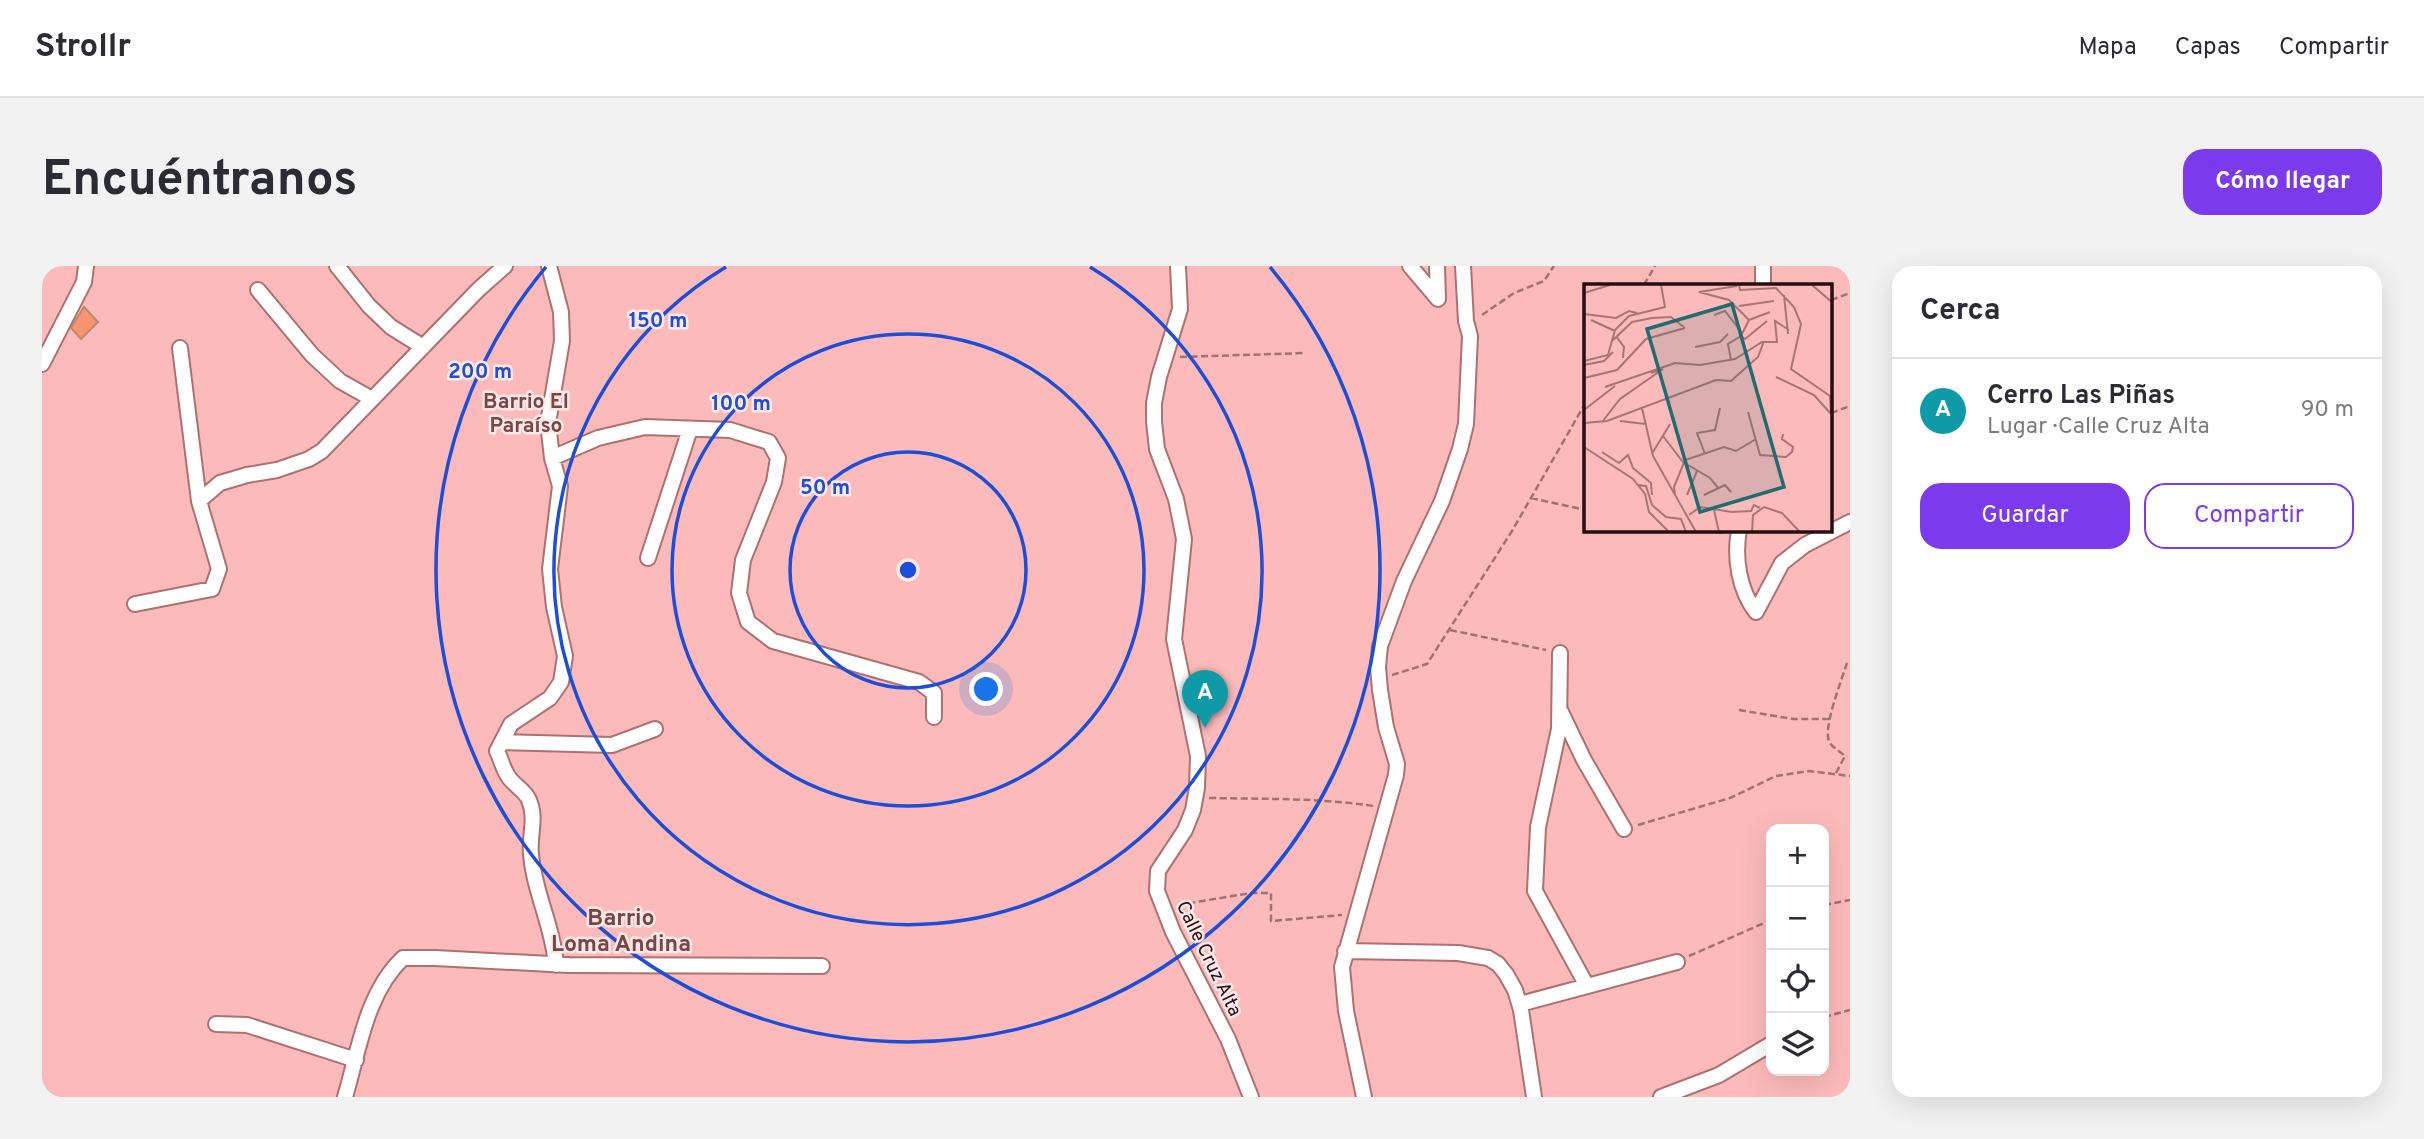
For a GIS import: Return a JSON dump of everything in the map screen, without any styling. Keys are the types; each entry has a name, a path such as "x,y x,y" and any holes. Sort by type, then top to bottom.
{"street":[{"path":"42,364 84,282 86,266"},
{"path":"337,266 369,306 391,327 423,347"},
{"path":"200,501 220,483 278,470 322,451 505,266"},
{"path":"549,266 561,312 562,341 548,423 552,458 560,486 550,569 554,607 565,656 561,682 550,698 512,724 497,751 509,778 528,797 535,819 530,837 531,855 538,894 554,943 556,965"},
{"name":"Calle Cruz Alta","path":"1178,266 1180,309 1154,403 1154,422 1157,449 1175,499 1184,539 1174,639 1198,756 1196,798 1185,830 1158,871 1157,891 1228,1039 1251,1097"},
{"path":"1410,266 1438,299 1437,266"},
{"path":"1364,1097 1342,986 1342,967 1396,775 1397,764 1386,727 1379,680 1380,646 1404,581 1442,501 1466,424 1470,336 1463,266"},
{"path":"1763,266 1763,284"},
{"path":"257,290 312,355 340,381 372,399"},
{"path":"135,604 212,589 219,569 200,501 180,348"},
{"path":"552,458 598,438 645,427 730,430 769,442 778,458 774,482 743,560 739,593 748,622 773,641 919,682 934,693 934,717"},
{"path":"648,558 690,429"},
{"path":"1832,531 1850,522"},
{"path":"1739,533 1737,552 1744,594 1756,612 1782,563 1805,545 1830,532"},
{"path":"1560,653 1559,729 1538,827 1535,891 1587,986"},
{"path":"1559,707 1584,760 1624,829"},
{"path":"502,742 612,745 655,729"},
{"path":"1345,951 1458,953 1488,958 1498,964 1506,974 1520,1004 1534,1097"},
{"path":"345,1097 373,1000 389,972 403,958 556,965 822,966"},
{"path":"1520,1004 1677,962"},
{"path":"216,1024 247,1025 356,1060"},
{"path":"1661,1097 1719,1075 1766,1047"}],"path":[{"path":"1467,325 1514,293 1545,281 1554,266"},
{"path":"1647,266 1650,274"},
{"path":"1645,284 1655,266"},
{"path":"1832,300 1850,293"},
{"path":"1166,357 1306,353"},
{"path":"1379,680 1427,664 1531,498 1584,405"},
{"path":"1832,413 1850,406"},
{"path":"1531,498 1584,510"},
{"path":"1449,629 1560,653"},
{"path":"1836,773 1845,756 1829,744 1828,736 1830,719 1847,663"},
{"path":"1739,710 1793,719 1830,719"},
{"path":"1624,829 1730,798 1776,776 1810,771 1850,776"},
{"path":"1196,798 1325,800 1387,808"},
{"path":"1163,907 1251,893 1270,893 1271,921 1356,914"},
{"path":"1829,904 1850,900"},
{"path":"1677,962 1766,921"},
{"path":"1829,1016 1850,1010"}],"building":[{"path":"84,307 98,322 81,339 71,328"}],"place":[{"name":"Cerro Las Piñas","path":"1205,728"}],"district":[{"name":"Barrio El Paraíso","path":"526,413"},
{"name":"Barrio Loma Andina","path":"621,930"}]}
